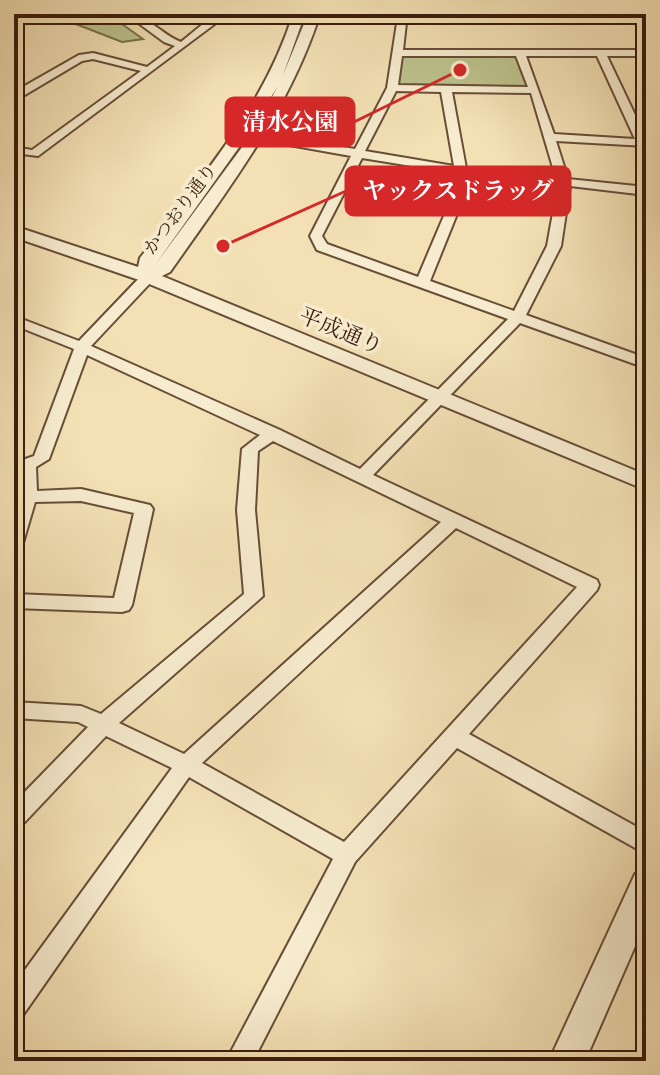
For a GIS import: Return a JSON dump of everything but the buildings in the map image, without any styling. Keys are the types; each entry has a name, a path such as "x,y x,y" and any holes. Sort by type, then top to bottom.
{"street":[{"path":"131,14 167,40 182,45"},
{"path":"14,150 34,154 182,45 214,17 646,20"},
{"name":"かつおり通り","path":"152,269 283,61 306,17"},
{"name":"かつおり通り","path":"152,269 258,136 299,58 306,17"},
{"path":"403,17 392,88 316,236 317,242 322,247 422,283 645,360"},
{"path":"396,53 646,53"},
{"path":"364,475 519,316 554,246 564,184 535,90 520,53"},
{"path":"549,137 644,142 601,53"},
{"path":"14,97 79,58 93,56 148,70"},
{"path":"392,88 535,90"},
{"path":"422,283 455,204 461,171 446,89"},
{"path":"239,133 461,171 646,191"},
{"name":"平成通り","path":"14,217 152,269 445,391 646,483"},
{"name":"平成通り","path":"14,231 152,269"},
{"path":"14,543 28,497 21,466 41,459 82,347 152,269"},
{"path":"14,320 274,433 590,585 347,855 239,1061"},
{"name":"平成通り","path":"445,391 646,465"},
{"path":"14,818 103,725 254,596 246,510 250,449 274,433"},
{"path":"14,601 122,605 144,509 81,495 28,497"},
{"path":"14,1006 186,765 453,521"},
{"path":"14,710 81,714 186,765 347,855"},
{"path":"456,737 646,844"},
{"path":"567,1061 646,884"}],"green space":[{"path":"50,14 108,14 143,39 122,42"},
{"path":"396,53 520,53 535,90 392,88"}],"place":[{"name":"清水公園","path":"460,70"},
{"name":"ヤックスドラッグ","path":"223,246"}]}
